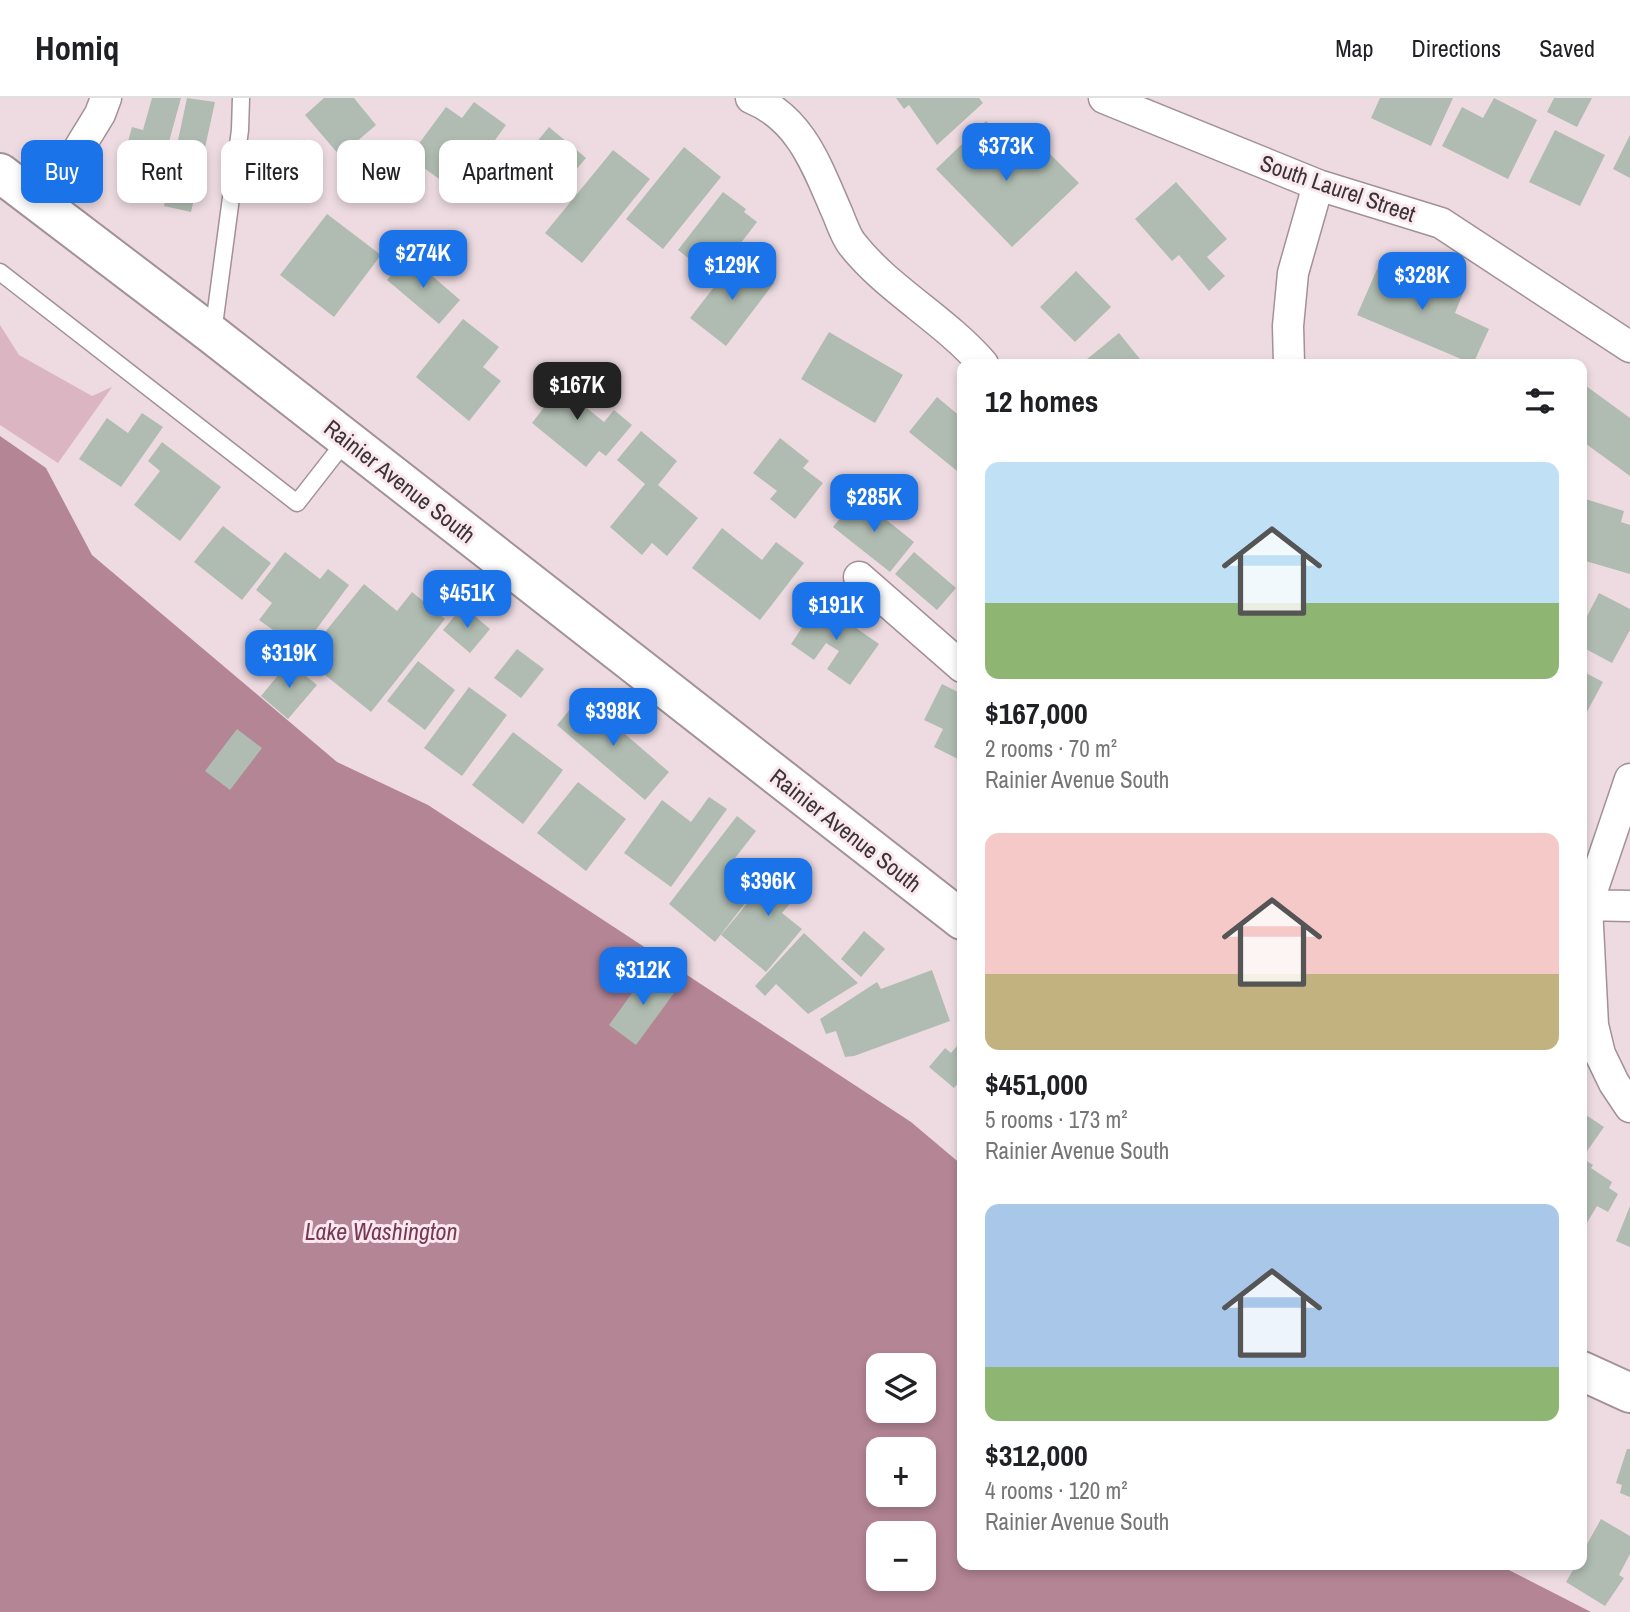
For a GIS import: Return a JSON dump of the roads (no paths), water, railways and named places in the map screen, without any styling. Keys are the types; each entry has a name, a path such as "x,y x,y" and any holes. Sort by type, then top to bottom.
{"main road":[{"name":"Rainier Avenue South","path":"0,173 213,335 957,916"},
{"path":"1587,1373 1630,1393"}],"street":[{"path":"43,207 100,114 106,98"},
{"path":"751,98 767,104 790,123 809,148 850,241 862,256 967,345 979,359"},
{"name":"South Laurel Street","path":"1104,98 1318,185 1441,223 1630,347"},
{"path":"1289,359 1288,326 1293,272 1318,185"},
{"path":"859,577 957,663"},
{"path":"1587,899 1630,779"},
{"path":"1587,905 1630,906"},
{"path":"1587,935 1593,1025 1600,1054 1614,1083 1630,1107"}],"lane":[{"path":"213,335 240,130 241,98"},
{"path":"0,272 297,503 346,439"}],"water":[{"name":"Lake Washington","path":"0,436 46,468 92,555 337,762 428,805 911,1122 957,1161 957,1570 1509,1570 1591,1612 0,1612"}]}
